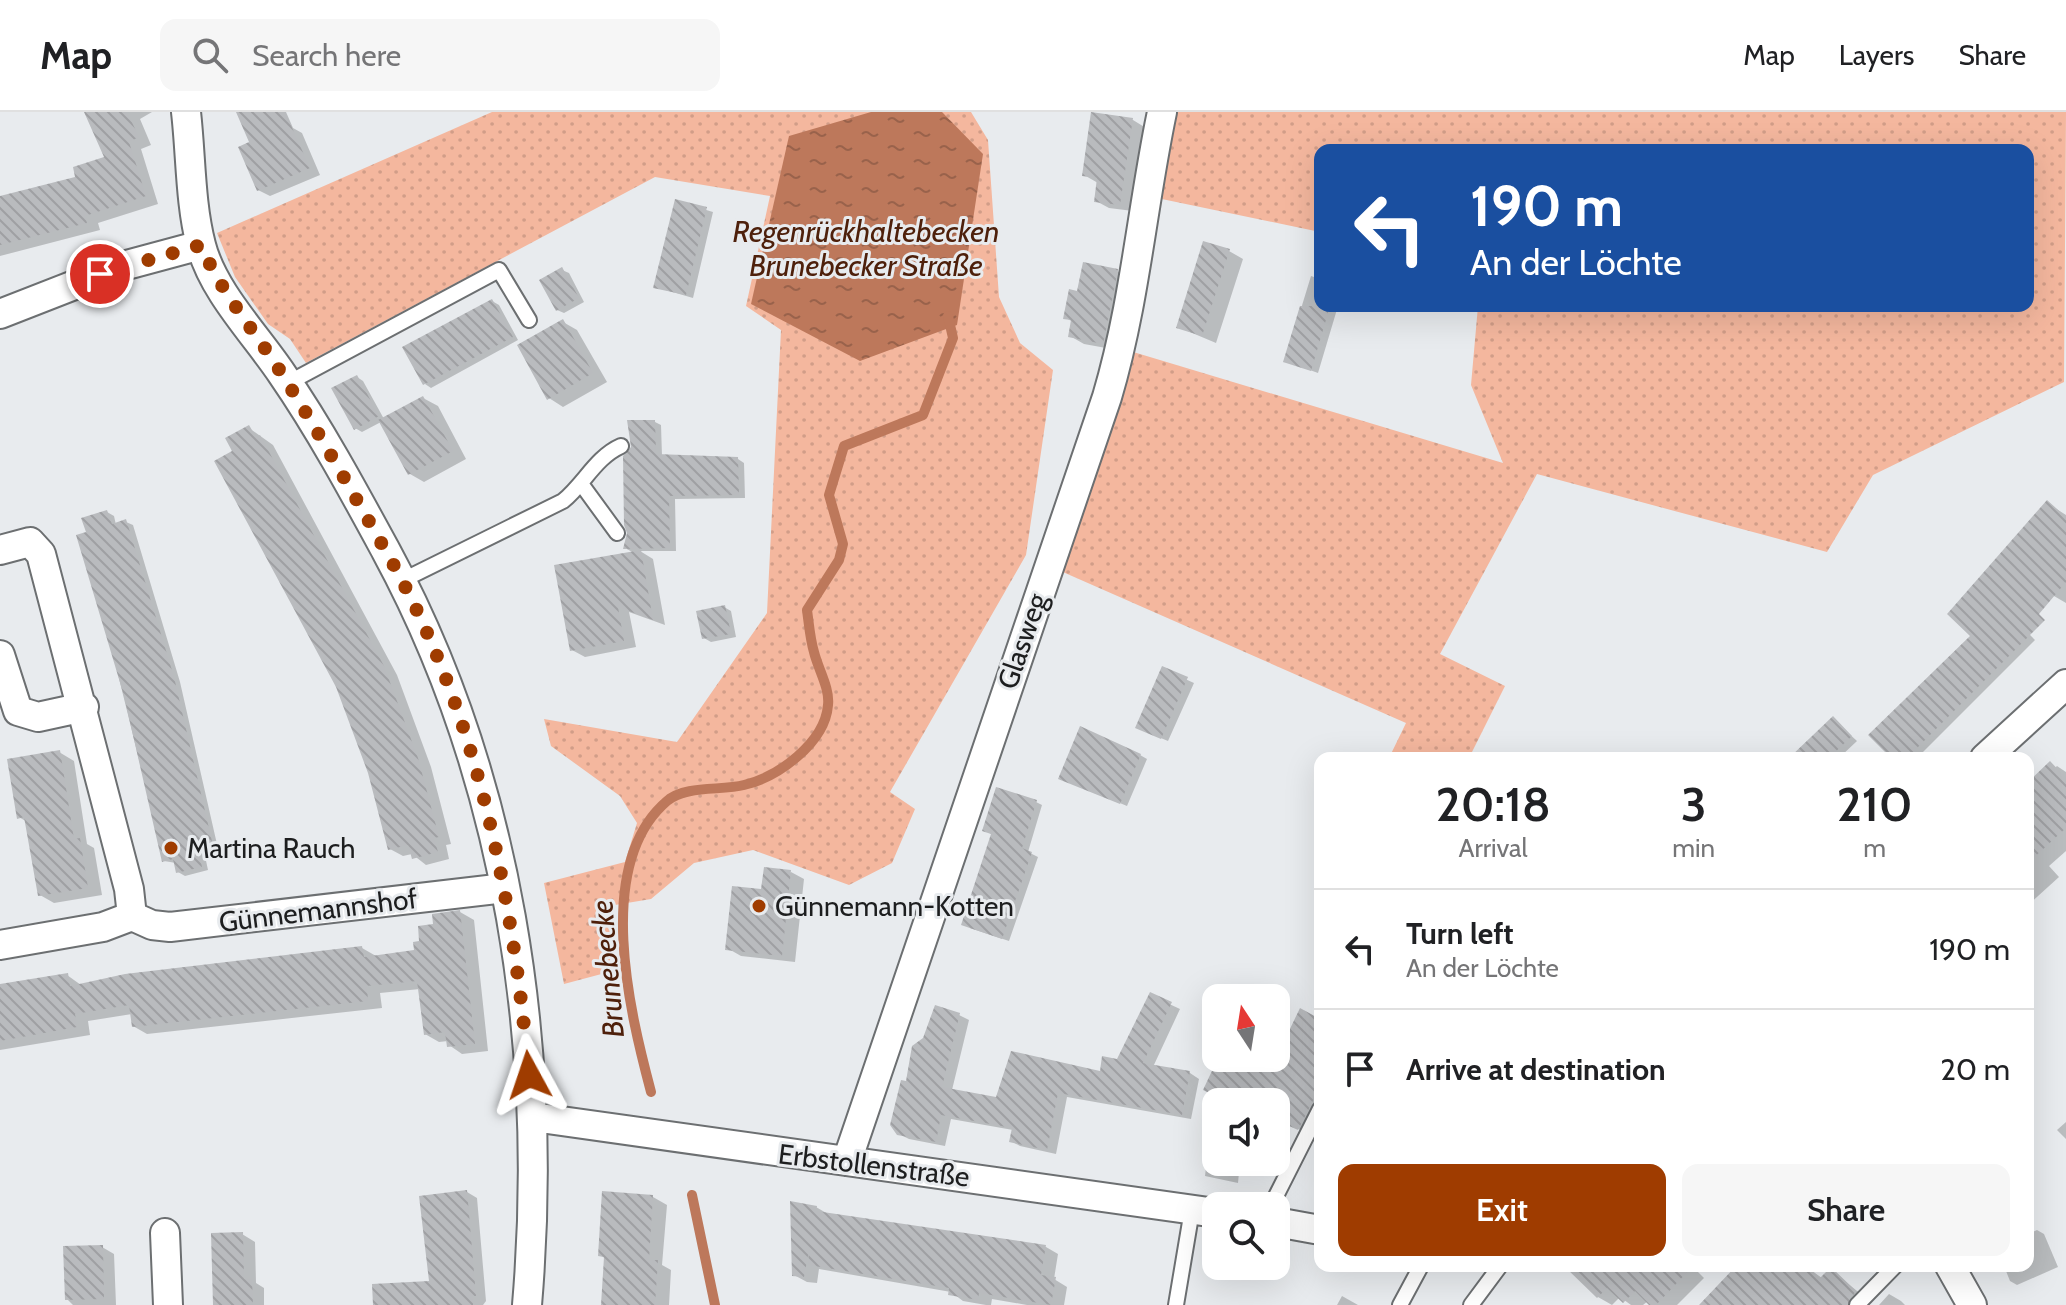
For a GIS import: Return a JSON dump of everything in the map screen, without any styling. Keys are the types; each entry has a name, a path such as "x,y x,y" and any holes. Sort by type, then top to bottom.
{"street":[{"path":"186,112 201,245 222,288 288,383 401,581 426,632 470,748 505,888 524,1019 533,1117 532,1242 527,1305"},
{"name":"Glasweg","path":"847,1161 1107,397 1131,294 1162,112"},
{"path":"0,314 123,266 201,245"},
{"path":"0,550 25,541 38,548 84,707 129,889 132,916 103,927 0,945"},
{"path":"0,655 18,711 38,717 84,707"},
{"path":"1992,752 2066,684"},
{"name":"Günnemannshof","path":"132,916 170,927 505,888"},
{"name":"Erbstollenstraße","path":"533,1117 1202,1212"},
{"path":"1290,1225 1314,1229"},
{"path":"165,1233 168,1305"},
{"path":"1953,1272 1972,1305"}],"lane":[{"path":"288,383 499,270 529,320"},
{"path":"401,581 563,501 582,485 604,454 621,446"},
{"path":"582,485 617,533"},
{"path":"1278,1192 1314,1121"},
{"path":"1176,1305 1202,1219"},
{"path":"1400,1305 1418,1272"},
{"path":"1471,1305 1496,1272"},
{"path":"1857,1305 1889,1272"}],"shaded area":[{"path":"492,112 971,112 988,140 999,297 1020,343 1053,370 1026,555 890,792 915,809 892,863 849,885 753,850 694,863 651,899 615,905 609,972 564,984 544,883 625,862 637,823 620,796 551,746 544,719 677,742 767,613 781,330 746,306 770,196 655,177 306,363 290,339 268,324 235,277 217,233"},
{"path":"1171,112 2066,112 2064,382 1873,475 1827,552 1537,474 1440,654 1505,686 1472,752 1392,752 1406,723 1056,569 1130,351 1503,463 1471,385 1477,312 2034,312 2034,144 1314,144 1314,231 1157,198"}],"water":[{"name":"Regenrückhaltebecken Brunebecker Straße","path":"871,112 942,112 983,154 957,325 860,361 751,304 789,136"}],"building":[{"path":"84,112 127,112 139,137 129,142 146,196 85,216 87,223 0,245 0,196 75,177 73,167 104,157"},
{"path":"236,112 285,112 310,168 257,191 238,147 249,142"},
{"path":"1091,112 1133,118 1120,205 1094,202 1097,178 1082,176"},
{"path":"675,199 707,207 686,295 653,288"},
{"path":"1203,241 1230,249 1202,336 1176,328"},
{"path":"1083,262 1118,269 1103,344 1068,337 1071,320 1063,319 1069,289 1077,291"},
{"path":"562,267 579,298 556,311 539,280"},
{"path":"492,299 513,337 423,385 402,347"},
{"path":"1300,306 1314,306 1314,312 1328,312 1311,371 1283,362"},
{"path":"563,319 593,373 547,400 517,345"},
{"path":"357,375 379,416 354,430 331,388"},
{"path":"423,396 453,451 408,475 378,420"},
{"path":"627,420 655,420 656,454 738,457 739,495 669,496 670,548 623,549 627,533 624,525 623,456 631,447"},
{"path":"249,425 256,437 260,435 384,666 418,758 439,837 434,838 438,852 412,859 408,845 388,850 368,773 336,687 214,461 232,451 225,438"},
{"path":"2047,500 2066,517 2066,582 2039,614 2045,620 1913,752 1885,752 1868,735 1970,636 1947,614"},
{"path":"107,510 112,524 126,519 174,677 214,850 199,853 202,867 176,873 173,859 162,862 124,696 76,535 86,532 81,518"},
{"path":"641,550 653,620 618,607 624,641 570,651 554,565"},
{"path":"725,605 731,634 702,639 696,611"},
{"path":"1162,666 1188,677 1161,739 1135,728"},
{"path":"1833,716 1852,736 1835,752 1795,752"},
{"path":"1080,726 1141,754 1120,804 1058,779"},
{"path":"60,750 74,839 80,838 88,888 38,896 24,817 17,819 7,759"},
{"path":"2050,761 2066,778 2066,828 2034,857 2034,776"},
{"path":"996,787 1037,800 1022,848 1032,852 1002,939 961,925 991,834 982,831"},
{"name":"Günnemann-Kotten","path":"764,867 791,870 782,956 725,950 732,886 761,889"},
{"path":"460,910 475,1044 447,1047 445,1032 424,1035 417,981 367,986 368,1001 132,1027 129,1005 75,1014 77,1027 0,1041 0,984 68,973 70,986 125,974 362,946 364,957 414,950 413,942 419,941 418,926 433,924 432,914"},
{"path":"1150,992 1172,1002 1143,1063 1190,1071 1182,1115 1058,1093 1047,1150 1009,1142 1012,1128 941,1115 936,1142 897,1135 890,1125 901,1080 906,1081 912,1046 923,1038 935,1005 960,1013 942,1087 996,1097 1011,1051 1100,1071 1102,1056 1117,1059"},
{"path":"1300,1008 1314,1016 1314,1099 1298,1130 1290,1126 1290,1088 1204,1088 1211,1072 1290,1072 1290,1029"},
{"path":"467,1190 476,1296 473,1296 473,1305 373,1305 372,1284 429,1281 419,1196"},
{"path":"602,1191 653,1195 649,1260 658,1260 655,1305 601,1305 604,1257 598,1256"},
{"path":"790,1201 817,1206 816,1211 1046,1245 1041,1275 1056,1277 1051,1305 979,1293 978,1300 948,1295 949,1288 808,1265 809,1250 804,1277 792,1276"},
{"path":"243,1232 244,1279 252,1279 253,1305 213,1305 211,1233"},
{"path":"103,1245 104,1299 65,1300 63,1246"},
{"path":"1570,1272 1687,1272 1656,1305 1649,1305 1635,1291 1623,1303 1607,1288 1597,1298"},
{"path":"1730,1272 1814,1272 1820,1278 1826,1272 1836,1272 1856,1291 1847,1305 1699,1305"}],"waterway":[{"name":"Brunebecke","path":"651,1092 634,1022 623,940 624,900 630,862 644,828 667,801 684,793 757,781 798,756 818,732 825,719 828,699 813,647 807,610 839,560 843,544 829,495 844,446 923,415 953,338 948,316"},
{"name":"Brunebecke","path":"692,1195 715,1305"}],"place":[{"name":"Martina Rauch","path":"171,848"},
{"name":"Günnemann-Kotten","path":"759,906"}],"route":[{"path":"100,274 201,245 222,288 283,375 386,551 426,632 454,701 488,810 505,888 529,1075"}]}
